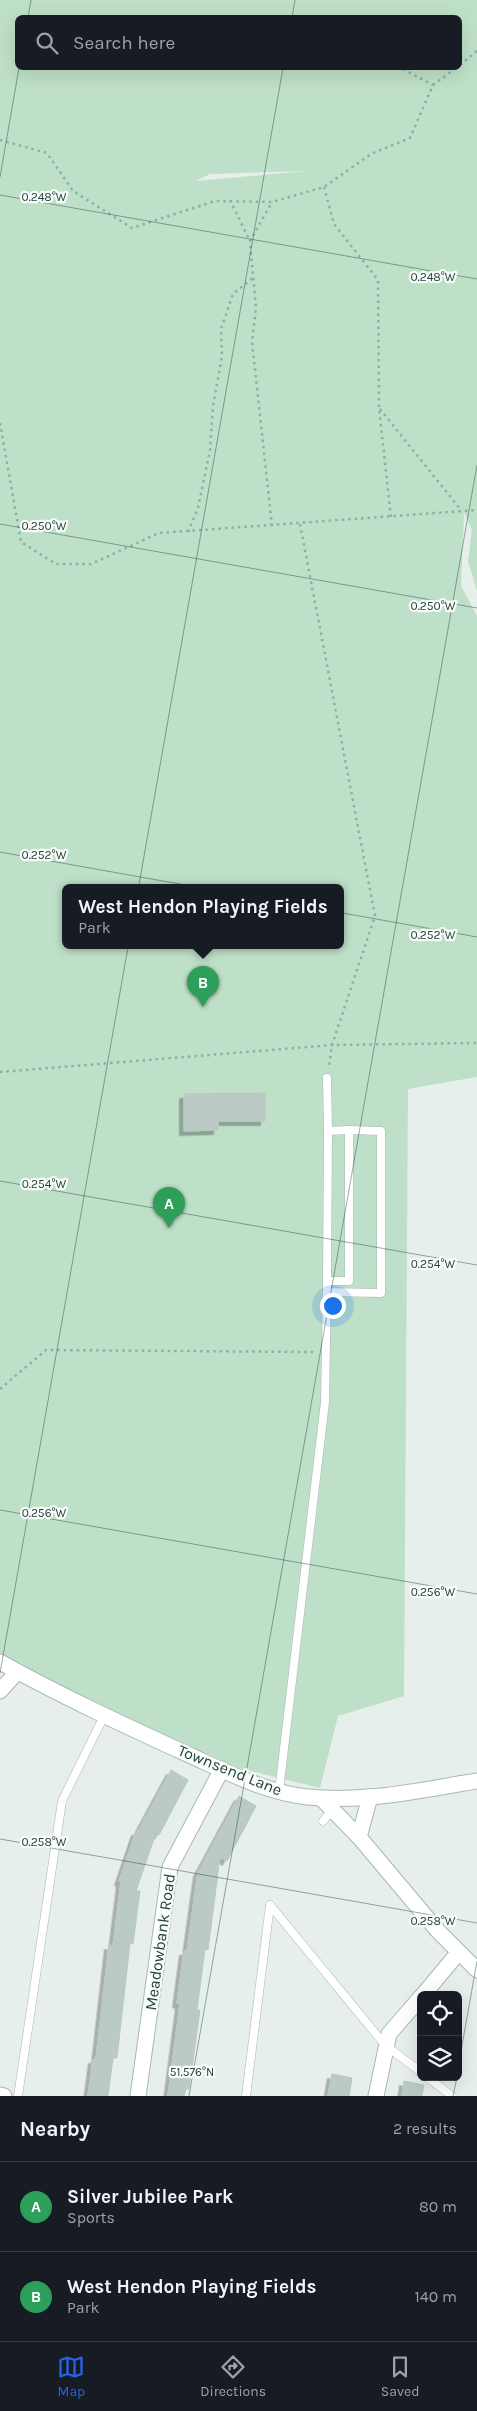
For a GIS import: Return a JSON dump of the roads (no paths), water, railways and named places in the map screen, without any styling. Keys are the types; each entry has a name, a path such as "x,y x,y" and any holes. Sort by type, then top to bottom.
{"street":[{"name":"Townsend Lane","path":"0,1662 104,1716 222,1769 279,1792 322,1799 370,1797 477,1781"},
{"path":"0,1692 17,1672"},
{"name":"Meadowbank Road","path":"138,2096 170,1866 222,1769"},
{"path":"359,1837 370,1797"},
{"path":"322,1799 328,1816 359,1837 458,1953 477,1970"},
{"path":"426,1991 458,1953"},
{"path":"376,2096 389,2034 417,2002"},
{"path":"0,2095 4,2096"}],"lane":[{"path":"279,1792 326,1402 327,1078"},
{"path":"327,1281 349,1281 349,1130"},
{"path":"327,1292 381,1292 381,1131 328,1131"},
{"path":"18,2096 62,1801 104,1716"},
{"path":"246,2096 270,1906 386,2045 417,2069"},
{"path":"432,2081 452,2096"}],"place":[{"name":"West Hendon Playing Fields","path":"203,1007"},
{"name":"Silver Jubilee Park","path":"169,1228"}]}
